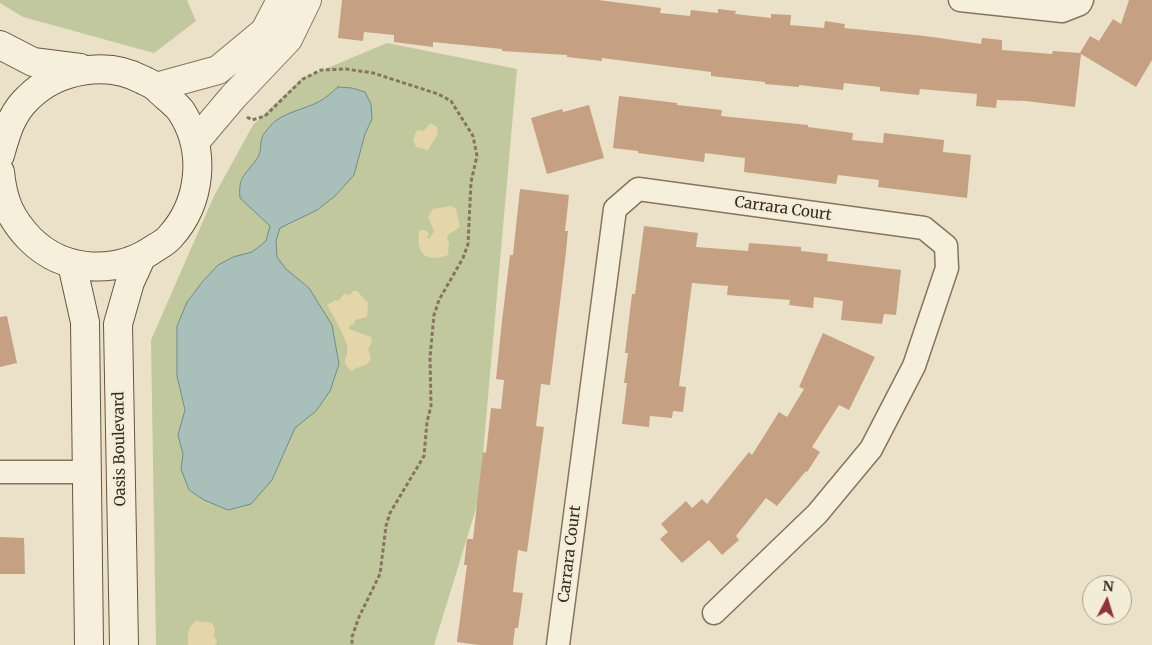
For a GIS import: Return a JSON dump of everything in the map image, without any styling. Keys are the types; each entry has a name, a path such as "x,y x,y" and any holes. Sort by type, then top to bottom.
{"main road":[{"path":"156,87 218,70 265,31 281,0"},
{"path":"195,142 232,97 288,39 307,0"},
{"path":"0,45 33,62 89,69 113,69 135,76 156,87 180,111 195,142 198,176 189,210 170,238 141,258 119,266 95,267 72,264 41,249 16,225 2,193 0,172"},
{"path":"0,155 8,126 27,98 56,78 89,69"},
{"name":"Oasis Boulevard","path":"124,645 118,324 130,282 141,258"},
{"path":"72,264 85,322 88,645"}],"street":[{"path":"960,0 1062,11 1081,2"},
{"name":"Carrara Court","path":"558,645 615,210 638,189 924,228 946,246 946,268 914,366 871,449 817,514 714,613"},
{"path":"0,472 86,472"}],"path":[{"path":"244,116 252,120 265,116 303,79 321,70 346,69 373,73 438,94 451,101 473,136 477,156 472,182 468,244 463,258 439,300 434,315 431,348 431,406 427,422 424,456 390,513 386,526 380,574 359,617 352,637 352,645"}],"green space":[{"path":"0,0 187,0 196,21 154,53 23,17 0,3"},
{"path":"387,43 517,69 479,499 434,645 156,645 151,340 214,196 253,125 301,79"}],"sand":[{"path":"430,123 437,127 438,134 428,150 416,147 413,140 415,134 418,130 424,131"},
{"path":"451,206 456,209 460,227 448,235 448,255 434,258 424,255 419,246 419,231 427,231 429,234 427,238 430,238 434,231 428,217 433,209"},
{"path":"353,291 357,291 368,303 367,317 355,320 349,329 371,337 372,342 368,349 371,358 369,361 352,371 345,361 348,350 347,346 327,305 336,300 338,301 344,294 350,295"},
{"path":"196,621 212,623 215,629 214,636 217,641 215,645 188,645 191,626"}],"water":[{"path":"338,87 352,88 365,92 371,104 372,119 365,134 354,175 335,196 317,210 280,228 276,241 277,257 286,269 309,288 332,325 339,364 330,391 316,411 295,428 272,480 251,504 228,510 204,500 189,490 181,469 183,454 178,435 185,410 177,376 177,326 187,302 218,265 233,257 252,252 266,241 270,226 240,198 241,181 259,154 264,133 281,117 320,101"}],"building":[{"path":"342,0 598,0 661,8 660,13 690,16 691,10 718,13 718,9 736,11 735,14 771,18 771,14 791,15 790,25 824,28 825,21 845,24 844,28 981,44 982,38 1002,40 1002,50 1052,54 1053,51 1080,53 1090,36 1099,41 1113,19 1121,24 1129,0 1152,0 1152,60 1136,87 1081,54 1075,107 1026,101 997,100 996,108 976,106 977,94 920,89 919,95 880,91 880,87 844,83 843,90 799,85 799,87 711,76 711,72 602,58 602,61 567,57 567,55 502,51 502,49 433,42 433,47 394,42 394,35 364,32 363,41 338,38"},
{"path":"619,96 722,110 721,116 808,125 808,127 853,133 852,140 883,143 884,133 944,140 943,152 971,155 967,198 878,187 879,180 838,175 836,184 744,172 745,158 705,153 704,162 613,148"},
{"path":"589,105 604,158 547,174 531,118 562,109 563,112"},
{"path":"520,189 569,195 565,231 568,231 550,385 541,384 536,426 544,427 527,552 518,550 513,592 523,593 518,628 515,628 513,645 479,645 457,642 467,565 464,565 467,539 473,539 483,452 486,453 491,408 501,409 504,380 496,379 510,255 513,255"},
{"path":"644,226 698,233 696,247 748,251 749,243 801,247 801,251 828,254 827,261 901,270 896,315 884,314 882,324 841,320 843,301 814,297 813,308 789,305 790,300 727,295 728,286 692,283 679,386 686,387 683,412 673,411 672,418 650,416 649,427 622,424 627,383 624,383 628,353 625,353 632,294 635,294"},
{"path":"7,316 17,363 0,367 0,317"},
{"path":"823,333 875,357 849,410 839,405 812,447 820,452 807,472 777,506 766,498 736,536 739,540 722,555 709,540 682,563 660,539 668,532 661,524 686,501 692,508 702,499 707,504 749,452 752,455 779,412 787,417 804,389 799,387"},
{"path":"0,537 24,538 25,574 0,574"}]}
